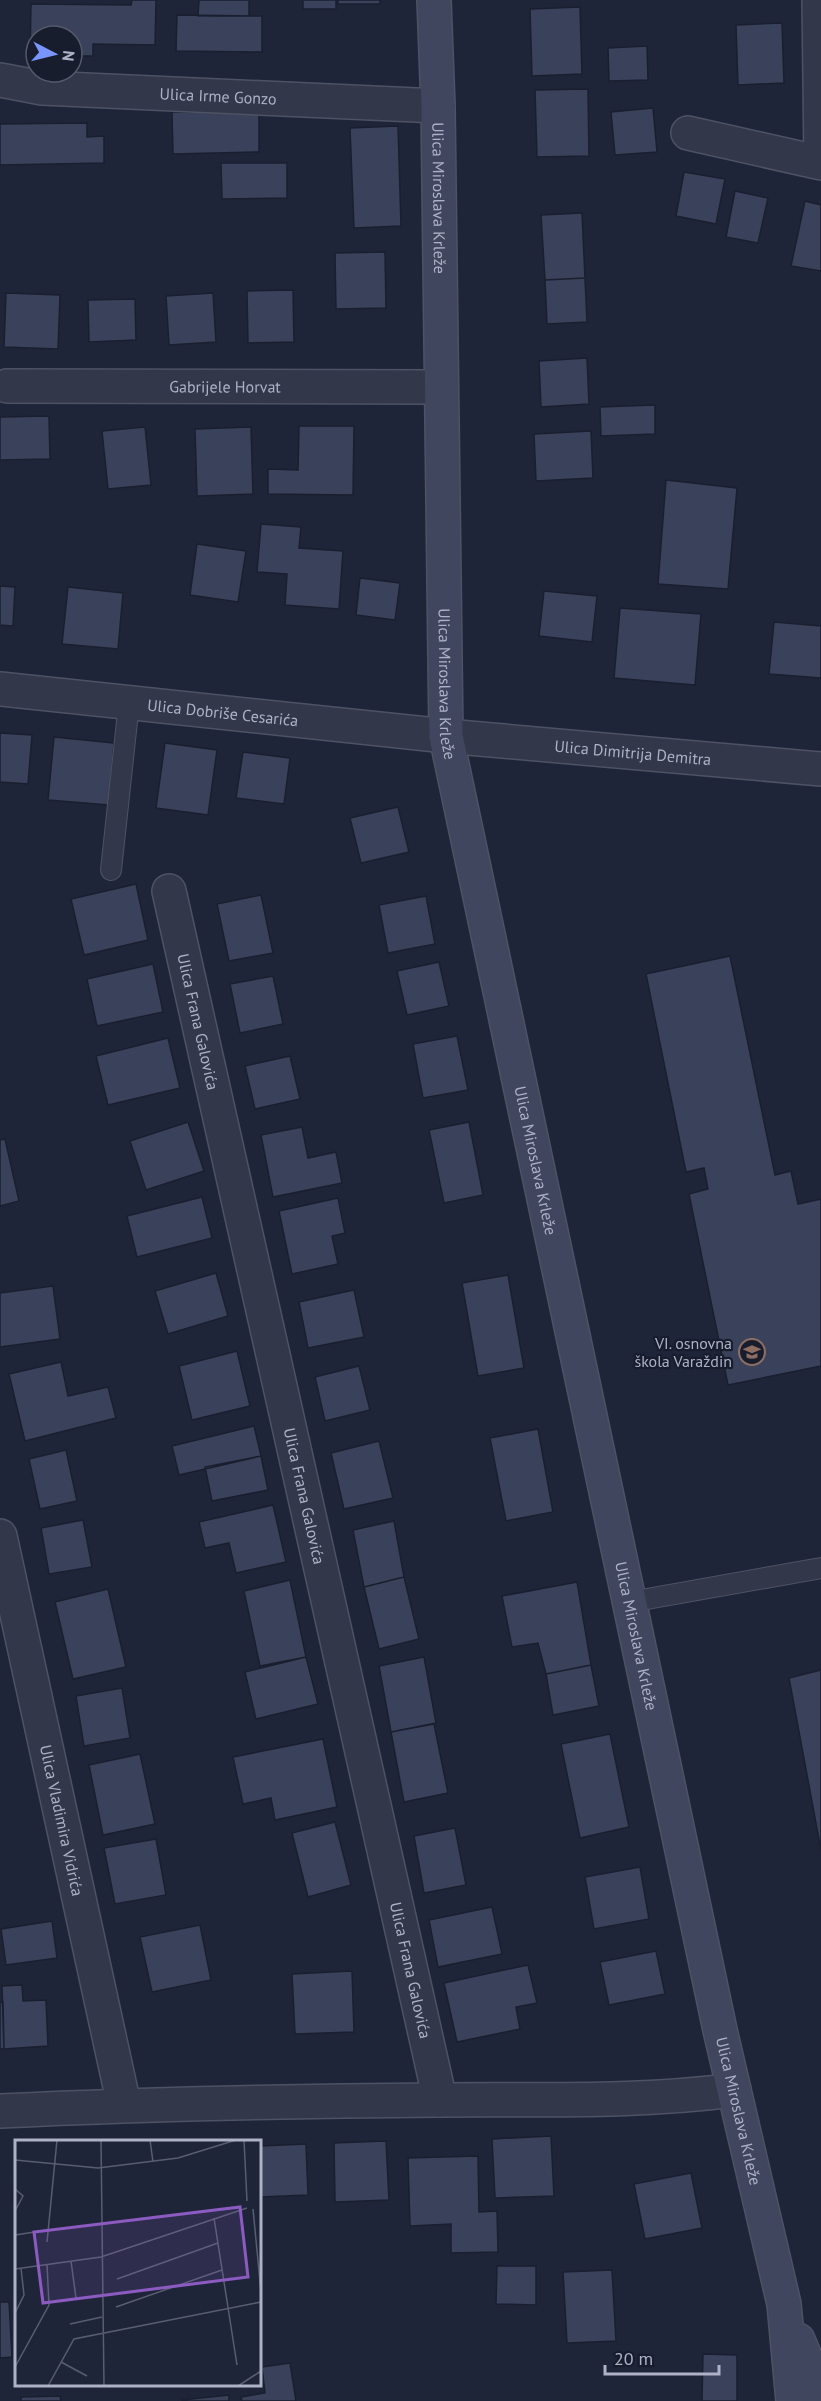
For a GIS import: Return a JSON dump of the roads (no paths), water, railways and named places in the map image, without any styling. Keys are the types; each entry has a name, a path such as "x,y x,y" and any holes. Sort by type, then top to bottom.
{"street":[{"name":"Ulica Miroslava Krleže","path":"434,0 438,106 446,736 734,2090 784,2304 793,2401"},
{"path":"688,133 821,162 819,0"},
{"name":"Ulica Irme Gonzo","path":"0,80 42,88 438,106"},
{"name":"Gabrijele Horvat","path":"7,386 441,387"},
{"name":"Ulica Dobriše Cesarića","path":"0,689 446,736"},
{"name":"Ulica Dimitrija Demitra","path":"446,736 821,769"},
{"name":"Ulica Frana Galovića","path":"169,891 440,2100"},
{"name":"Ulica Vladimira Vidrića","path":"0,1536 124,2105"},
{"path":"0,2111 124,2105 597,2099 693,2096 734,2090"},
{"name":"Ulica Miroslava Krleže","path":"784,2304 821,2396"}],"lane":[{"path":"111,870 129,703"},
{"path":"630,1602 821,1568"}],"place":[{"name":"VI. osnovna škola Varaždin","path":"752,1352"}]}
